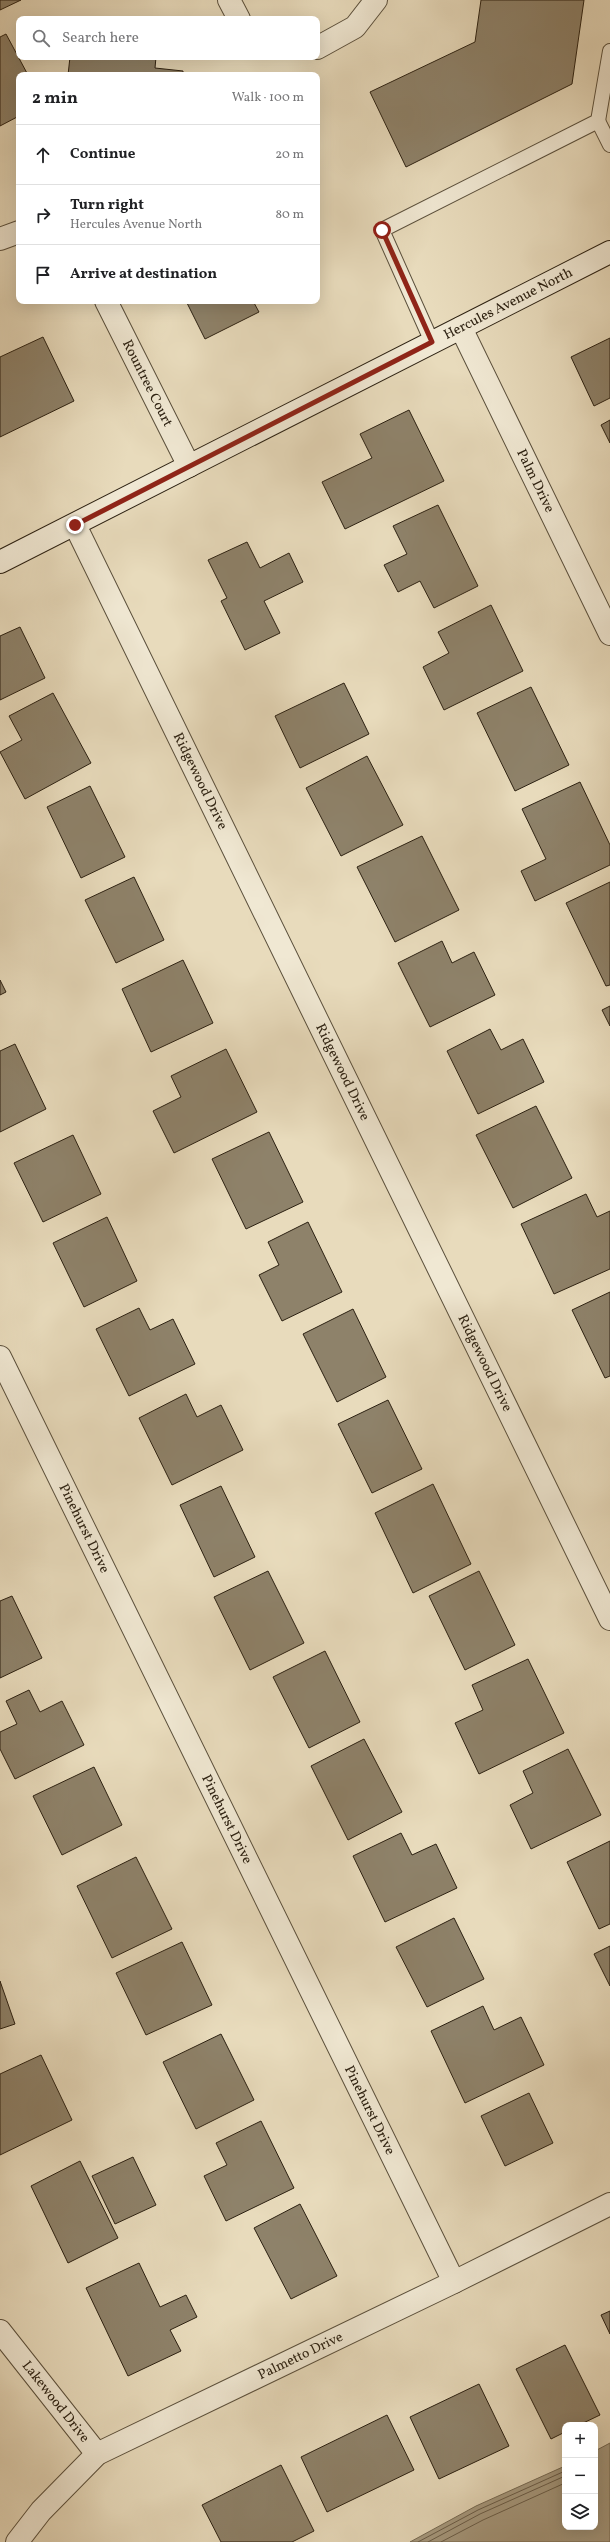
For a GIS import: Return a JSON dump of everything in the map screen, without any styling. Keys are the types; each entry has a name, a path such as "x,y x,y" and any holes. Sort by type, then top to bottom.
{"street":[{"path":"229,0 237,16"},
{"path":"320,46 356,27 376,0"},
{"path":"0,239 16,233"},
{"name":"Hercules Avenue North","path":"0,562 610,252"},
{"name":"Rountree Court","path":"108,304 189,466"},
{"name":"Palm Drive","path":"461,328 610,634"},
{"name":"Ridgewood Drive","path":"75,525 610,1619"},
{"name":"Pinehurst Drive","path":"0,1357 454,2282"},
{"name":"Palmetto Drive","path":"17,2542 41,2511 97,2454 454,2282 610,2204"},
{"name":"Lakewood Drive","path":"0,2331 97,2454"}],"lane":[{"path":"610,51 598,121 610,145"},
{"path":"432,342 382,230 598,121"}],"water":[{"path":"610,2443 610,2542 410,2542 476,2506 562,2467 562,2530 598,2530 598,2449"}],"building":[{"path":"0,0 21,0 0,10"},
{"path":"481,0 584,0 572,84 406,167 370,92 475,42"},
{"path":"6,34 16,53 16,60 20,60 26,72 16,72 16,118 0,126 0,37"},
{"path":"70,60 156,60 155,68 183,71 183,72 68,72"},
{"path":"188,304 255,304 259,312 205,339"},
{"path":"43,337 74,401 0,437 0,357"},
{"path":"610,338 610,398 594,406 571,357"},
{"path":"409,410 444,481 345,529 322,482 372,458 360,434"},
{"path":"610,420 610,443 601,425"},
{"path":"438,505 478,586 434,608 420,581 398,592 384,565 407,554 393,526"},
{"path":"247,542 260,568 289,553 303,582 264,601 280,633 245,650 221,601 227,598 208,560"},
{"path":"491,605 523,671 444,710 423,667 449,653 438,632"},
{"path":"20,627 45,678 0,700 0,636"},
{"path":"344,683 369,734 300,768 275,716"},
{"path":"531,687 569,765 515,791 477,713"},
{"path":"53,693 91,763 25,799 0,752 22,740 9,716"},
{"path":"367,756 403,825 341,856 306,788"},
{"path":"580,782 610,845 610,865 535,901 521,871 546,859 522,809"},
{"path":"90,786 125,857 81,878 47,807"},
{"path":"422,836 459,910 395,942 357,867"},
{"path":"134,877 164,940 116,963 85,900"},
{"path":"610,882 610,985 606,986 566,903"},
{"path":"442,941 452,963 474,952 495,995 430,1027 398,963"},
{"path":"183,960 213,1023 151,1052 122,989"},
{"path":"0,980 6,992 0,995"},
{"path":"610,1006 610,1026 602,1010"},
{"path":"490,1029 501,1050 523,1039 544,1082 478,1114 447,1051"},
{"path":"15,1044 46,1109 0,1132 0,1051"},
{"path":"226,1049 257,1112 174,1153 153,1111 181,1097 171,1076"},
{"path":"536,1106 572,1178 513,1208 476,1135"},
{"path":"269,1132 303,1202 246,1229 212,1159"},
{"path":"73,1135 101,1194 43,1222 14,1163"},
{"path":"586,1194 597,1217 610,1211 610,1269 554,1294 521,1224"},
{"path":"107,1217 137,1281 84,1307 53,1243"},
{"path":"308,1222 342,1292 282,1321 259,1275 279,1265 268,1242"},
{"path":"610,1292 610,1376 605,1378 572,1310"},
{"path":"139,1308 150,1330 173,1319 195,1364 129,1396 96,1329"},
{"path":"353,1309 386,1377 337,1402 303,1334"},
{"path":"186,1394 197,1417 221,1405 243,1450 172,1485 139,1418"},
{"path":"388,1400 422,1469 372,1493 338,1424"},
{"path":"433,1484 471,1564 413,1593 375,1513"},
{"path":"221,1486 255,1557 214,1577 180,1505"},
{"path":"268,1571 304,1643 250,1670 214,1597"},
{"path":"479,1571 515,1645 465,1670 429,1596"},
{"path":"12,1596 42,1658 0,1678 0,1601"},
{"path":"325,1651 360,1722 309,1748 273,1677"},
{"path":"528,1659 564,1733 479,1774 455,1723 483,1710 472,1685"},
{"path":"29,1690 40,1712 62,1701 84,1745 15,1779 0,1749 0,1732 17,1724 6,1701"},
{"path":"364,1739 402,1812 348,1840 311,1766"},
{"path":"568,1749 601,1815 531,1849 510,1805 533,1793 523,1771"},
{"path":"94,1767 122,1825 62,1855 33,1796"},
{"path":"401,1833 412,1855 436,1844 457,1888 385,1922 353,1856"},
{"path":"610,1841 610,1924 599,1929 567,1862"},
{"path":"136,1857 172,1929 112,1958 77,1886"},
{"path":"454,1918 484,1979 427,2007 396,1947"},
{"path":"182,1942 212,2005 146,2035 116,1973"},
{"path":"610,1946 610,1986 594,1954"},
{"path":"0,1981 15,2024 0,2029"},
{"path":"483,2006 494,2030 521,2017 544,2065 465,2103 431,2031"},
{"path":"221,2034 254,2100 196,2129 163,2062"},
{"path":"41,2055 72,2120 0,2155 0,2074"},
{"path":"529,2093 553,2143 505,2166 481,2116"},
{"path":"261,2121 294,2188 226,2221 204,2176 227,2165 216,2143"},
{"path":"133,2157 156,2205 115,2224 92,2176"},
{"path":"80,2161 118,2238 68,2263 31,2186"},
{"path":"300,2204 337,2276 291,2299 254,2228"},
{"path":"139,2263 160,2307 186,2295 197,2317 170,2330 181,2351 128,2376 86,2288"},
{"path":"610,2311 610,2334 601,2315"},
{"path":"565,2345 600,2415 585,2422 562,2422 562,2434 551,2439 516,2369"},
{"path":"479,2384 509,2446 439,2479 410,2417"},
{"path":"387,2415 414,2470 327,2512 301,2457"},
{"path":"281,2465 314,2531 292,2542 221,2542 202,2505"}],"route":[{"path":"75,525 432,342 382,230"}]}
